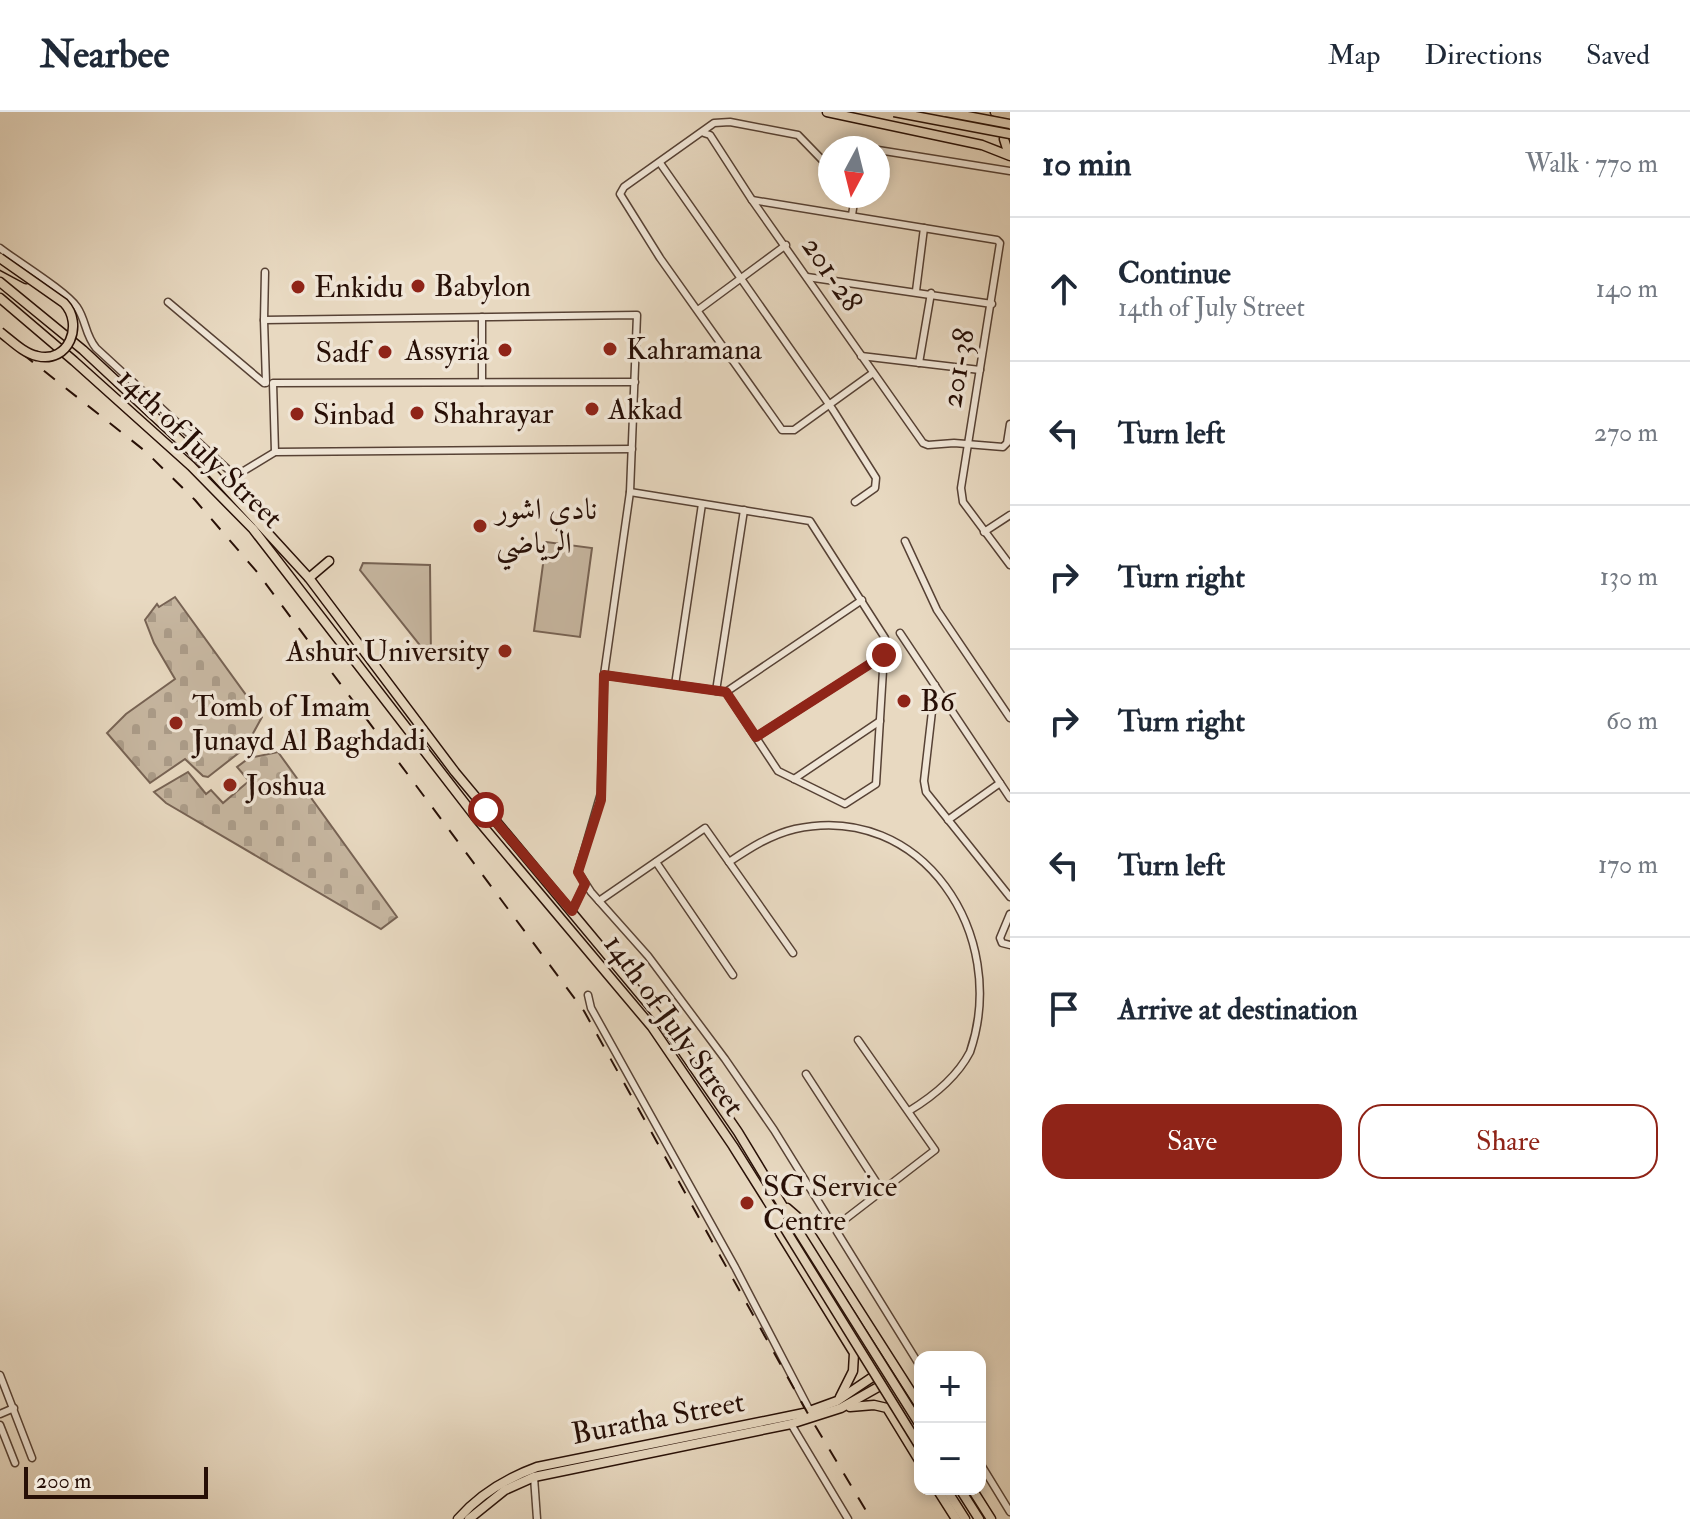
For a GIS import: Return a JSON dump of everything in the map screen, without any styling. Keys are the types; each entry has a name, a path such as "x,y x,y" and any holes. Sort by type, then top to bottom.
{"main road":[{"path":"827,112 982,145 1010,156"},
{"path":"894,112 1008,129"},
{"path":"946,112 1008,129"},
{"path":"995,112 1010,116 1005,144 1010,156"},
{"path":"0,258 64,303 73,318 73,336 62,351 45,357 33,355 0,332"},
{"path":"0,265 48,291"},
{"path":"0,274 37,311"},
{"name":"14th of July Street","path":"0,282 126,389 224,483 309,578 455,772 677,1042 738,1132 919,1423"},
{"name":"14th of July Street","path":"0,298 191,466 253,529 469,809 652,1027 782,1224 914,1437"},
{"path":"309,578 329,561"},
{"name":"14th of July Street","path":"783,1206 802,1221 890,1366 914,1398"},
{"path":"774,1212 780,1233 854,1353 853,1371 839,1404 887,1408 914,1452"},
{"name":"Buratha Street","path":"458,1519 486,1493 512,1477 537,1467 839,1404 874,1376"},
{"name":"Buratha Street","path":"469,1519 505,1490 534,1477 791,1424 880,1386"},
{"path":"942,1495 961,1518"},
{"path":"949,1495 961,1518"},
{"path":"964,1495 976,1515"},
{"path":"976,1495 991,1519"}],"street":[{"path":"984,112 1003,122 1008,129"},
{"path":"818,156 798,135 730,122 714,123 624,187 620,194 782,430 794,430 873,373"},
{"name":"201-28","path":"704,133 710,135 752,200 923,443 967,444"},
{"path":"890,152 1010,171"},
{"path":"660,163 876,478 875,488 855,502"},
{"path":"752,200 924,228 916,291"},
{"path":"852,215 853,208"},
{"name":"201-38","path":"924,228 1000,243 961,488 963,502 984,532"},
{"path":"698,310 786,245"},
{"path":"0,248 72,301 79,309 88,337 96,348 235,476"},
{"path":"264,383 265,272"},
{"path":"807,277 992,304"},
{"path":"919,363 931,293"},
{"path":"168,302 264,383 635,382"},
{"path":"264,320 637,315 630,492 604,675 601,800 578,872 599,901 648,956 725,1059 774,1130 914,1356"},
{"path":"482,317 482,382"},
{"path":"861,356 980,370"},
{"path":"273,383 275,452"},
{"path":"967,444 1005,446 1010,424"},
{"path":"224,483 275,452 632,449"},
{"path":"630,492 810,521 885,638 876,784 845,804 778,771 726,692"},
{"path":"675,685 702,504"},
{"path":"716,691 744,510"},
{"path":"1010,515 984,532 1010,565"},
{"path":"905,541 937,610 1010,718"},
{"path":"604,675 726,692 862,600"},
{"path":"900,633 1010,798"},
{"path":"756,737 884,655"},
{"path":"935,685 925,787 928,795 1010,897"},
{"path":"794,779 880,721"},
{"path":"948,820 1000,783"},
{"path":"729,862 762,841 793,830 825,825 858,827 889,836 918,851 943,872 957,889"},
{"path":"599,901 705,828 793,953"},
{"path":"656,862 733,975"},
{"path":"572,911 585,884"},
{"path":"1010,914 1000,938 1002,943 1010,945"},
{"path":"909,1111 928,1100 970,1053 982,1023 987,991"},
{"path":"588,995 591,1008 735,1266 810,1411"},
{"path":"835,1227 935,1150 858,1040"},
{"path":"806,1074 882,1191"},
{"path":"0,1375 32,1458"},
{"path":"0,1414 14,1408"},
{"path":"791,1424 848,1519"},
{"path":"0,1425 15,1463"},
{"path":"986,1473 1010,1512"},
{"path":"534,1477 537,1519"}],"green space":[{"path":"546,542 592,548 580,637 534,631"},
{"path":"363,563 430,565 431,659 360,570"},
{"path":"175,597 262,717 245,748 208,777 185,759 150,783 107,733 126,714 175,679 154,643 145,620 157,604 159,607"},
{"path":"278,752 397,917 381,929 166,803 154,792 188,772 206,794 211,790 223,803 249,781 237,767 249,758"}],"railway":[{"path":"0,336 145,451 195,500 257,572 584,1011 807,1412 871,1519"}],"place":[{"name":"Babylon","path":"418,286"},
{"name":"Enkidu","path":"298,287"},
{"name":"Kahramana","path":"610,349"},
{"name":"Assyria","path":"505,350"},
{"name":"Sadf","path":"385,352"},
{"name":"Akkad","path":"592,409"},
{"name":"Shahrayar","path":"417,413"},
{"name":"Sinbad","path":"297,414"},
{"name":"نادي اشور الرياضي","path":"480,526"},
{"name":"Ashur University","path":"505,651"},
{"name":"B6","path":"904,701"},
{"name":"Tomb of Imam Junayd Al Baghdadi","path":"176,723"},
{"name":"Joshua","path":"230,785"},
{"name":"SG Service Centre","path":"747,1203"}],"route":[{"path":"486,810 572,911 585,884 578,872 601,800 604,675 726,692 756,737 884,655"}]}
